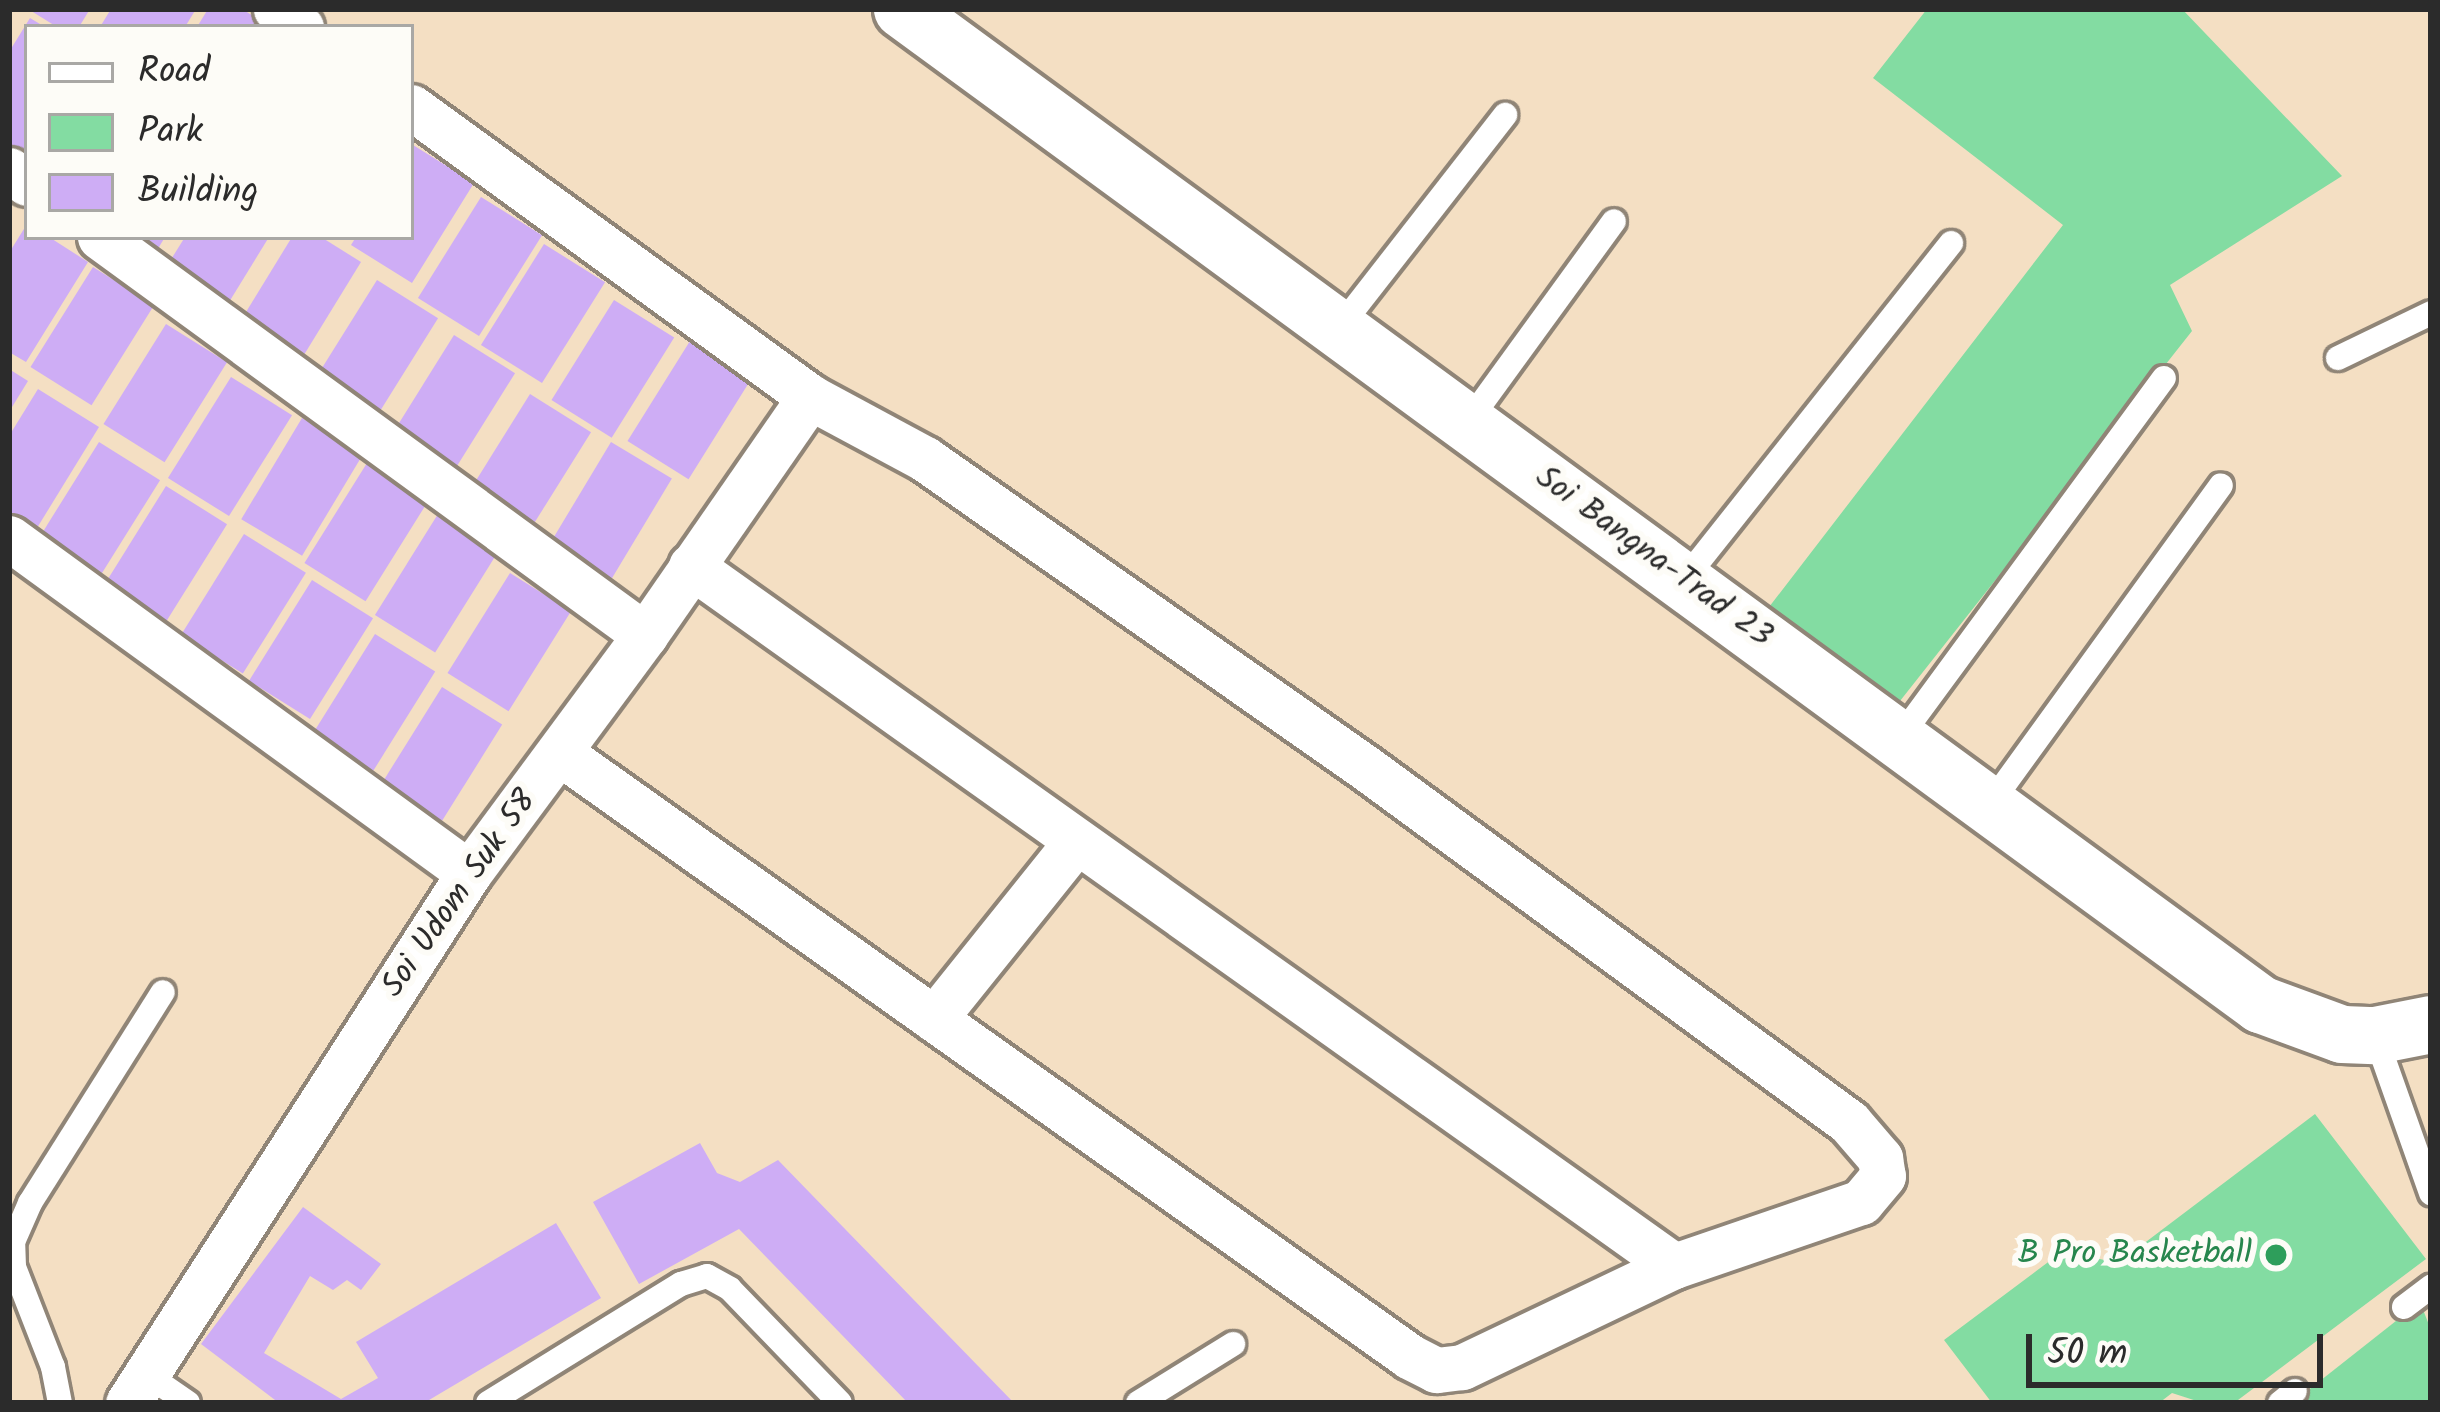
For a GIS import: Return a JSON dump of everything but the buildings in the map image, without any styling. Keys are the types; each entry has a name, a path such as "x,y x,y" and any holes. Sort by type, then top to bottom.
{"street":[{"name":"Soi Bangna-Trad 23","path":"902,9 2260,1004 2301,1023 2375,1035 2431,1024"},
{"path":"414,109 810,397 925,459 1366,768 1849,1122 1880,1158 1883,1176 1861,1202 1674,1266 1462,1367 1436,1370 1409,1356 560,753"},
{"path":"104,240 645,635"},
{"name":"Soi Udom Suk 58","path":"137,1389 469,873 645,635 810,397"},
{"path":"9,538 469,873"},
{"path":"691,566 1674,1266"},
{"path":"934,1018 1076,842"}],"lane":[{"path":"1340,327 1505,115"},
{"path":"1468,422 1614,221"},
{"path":"1684,580 1951,243"},
{"path":"2338,358 2431,313"},
{"path":"1898,740 2164,379"},
{"path":"1988,806 2221,485"},
{"path":"60,1403 53,1367 14,1267 13,1242 31,1203 163,992"},
{"path":"2375,1035 2431,1193"},
{"path":"488,1403 681,1284 707,1276 730,1289 840,1403"},
{"path":"2404,1307 2431,1287"},
{"path":"1138,1403 1233,1344"},
{"path":"137,1389 188,1403"}],"green space":[{"path":"1927,9 2182,9 2342,176 2170,285 2192,331 1900,701 1766,611 2063,225 1873,78"},
{"name":"B Pro Basketball","path":"2315,1114 2426,1259 2234,1403 2203,1403 2172,1393 2159,1403 1992,1403 1944,1340 2063,1251 2118,1263"},
{"path":"2420,1302 2431,1330 2431,1403 2292,1403"}],"place":[{"name":"B Pro Basketball","path":"2276,1255"}]}
